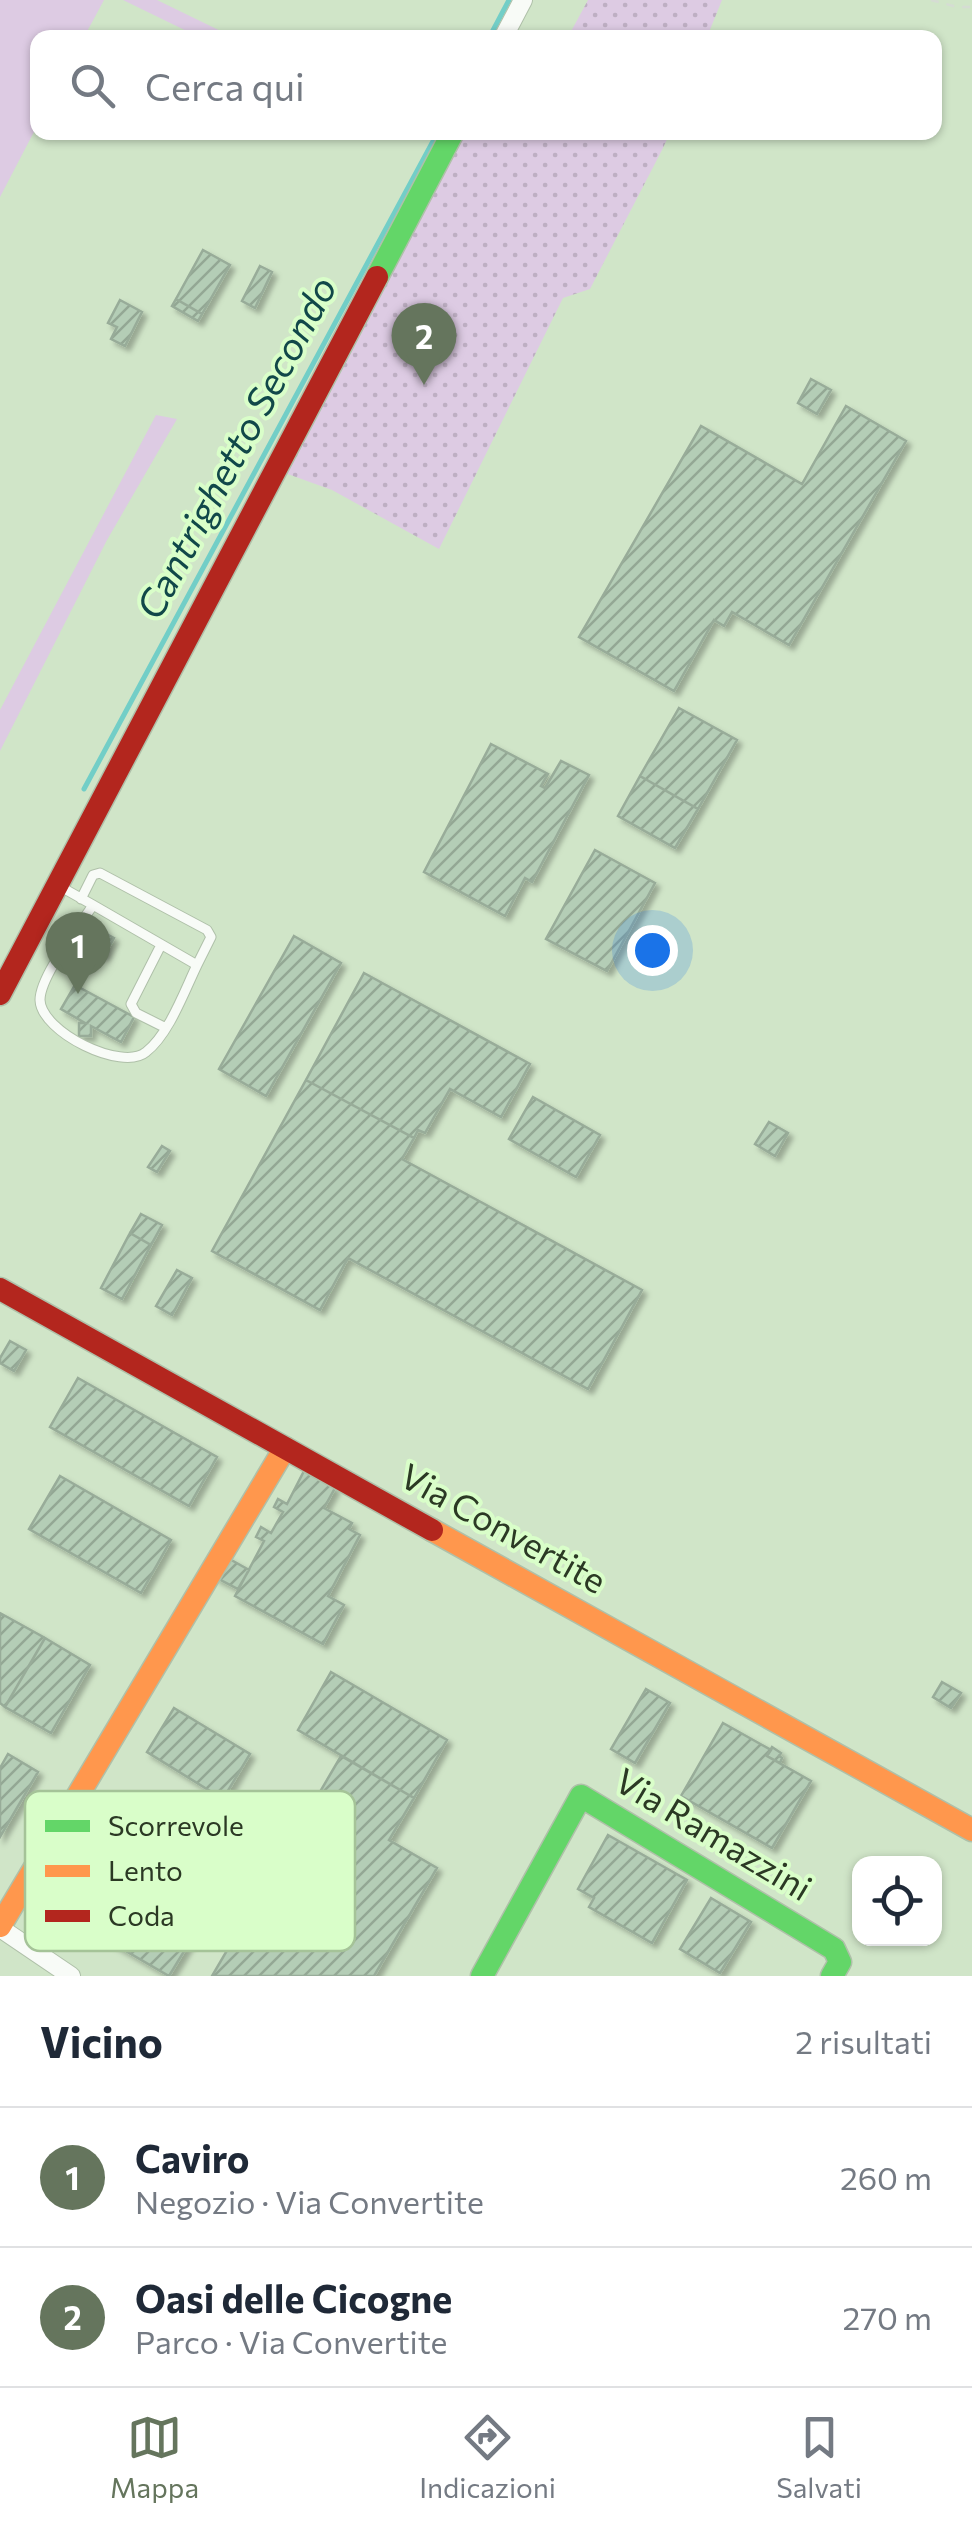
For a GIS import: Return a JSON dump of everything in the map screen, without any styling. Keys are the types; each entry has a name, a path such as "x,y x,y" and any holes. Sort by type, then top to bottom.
{"street":[{"path":"507,30 523,0"},
{"path":"0,994 449,140"},
{"name":"Via Convertite","path":"0,1289 972,1830"},
{"path":"81,1791 285,1448"},
{"name":"Via Ramazzini","path":"482,1976 581,1796 834,1949 840,1962 832,1976"},
{"path":"25,1885 0,1927 25,1944"},
{"path":"34,1951 70,1976"}],"lane":[{"path":"81,899 93,874 100,873 207,930 211,937 166,1028 143,1056 125,1058 81,1045 46,1019 40,1002 44,981 92,905"},
{"path":"56,885 197,965"},
{"path":"162,945 131,1004 136,1013 166,1028"}],"path":[{"path":"930,0 972,8"}],"shaded area":[{"path":"0,0 104,0 88,30 30,30 30,139 0,197"},
{"path":"123,0 157,0 219,30 185,30"},
{"path":"588,0 722,0 710,30 572,30"},
{"path":"459,140 666,140 590,289 563,298 439,549 332,490 282,472"},
{"path":"156,415 177,419 107,540 0,751 0,710"}],"building":[{"path":"203,250 230,265 202,314 176,299"},
{"path":"260,266 272,272 255,308 242,301"},
{"path":"176,299 202,314 198,321 172,306"},
{"path":"120,300 142,312 125,346 111,339 117,327 108,323"},
{"path":"811,379 831,390 817,414 798,403"},
{"path":"846,406 906,441 789,645 732,612 724,626 714,620 674,691 579,637 701,426 802,484"},
{"path":"679,708 737,740 698,809 640,776"},
{"path":"491,744 548,774 541,786 545,788 561,761 589,775 532,882 525,878 505,916 424,872"},
{"path":"640,776 698,809 675,848 618,816"},
{"path":"595,850 655,883 607,971 546,939"},
{"path":"95,928 114,938 104,956 85,946"},
{"path":"294,936 341,963 266,1096 219,1069"},
{"path":"364,973 530,1064 501,1117 450,1089 425,1133 418,1130 414,1138 306,1080"},
{"path":"75,985 134,1017 121,1042 91,1026 91,1036 79,1036 79,1023 85,1023 61,1009"},
{"path":"306,1080 414,1138 402,1159 642,1290 588,1389 348,1258 320,1310 212,1251"},
{"path":"533,1097 600,1135 576,1177 509,1139"},
{"path":"769,1122 788,1133 775,1156 755,1144"},
{"path":"162,1146 170,1151 157,1172 148,1167"},
{"path":"141,1214 162,1225 151,1245 130,1233"},
{"path":"130,1233 151,1245 122,1299 101,1288"},
{"path":"177,1270 192,1278 172,1315 156,1306"},
{"path":"10,1341 26,1350 14,1371 0,1363"},
{"path":"78,1378 217,1457 189,1506 50,1427"},
{"path":"304,1471 335,1488 324,1508 352,1523 349,1529 360,1535 328,1596 344,1605 323,1644 235,1596 264,1541 256,1537 261,1527 271,1533 283,1512 274,1507 278,1499 287,1504"},
{"path":"60,1476 171,1540 141,1593 29,1529"},
{"path":"226,1557 249,1570 238,1589 215,1577"},
{"path":"0,1613 45,1638 5,1707 0,1703"},
{"path":"45,1638 90,1665 51,1733 5,1707"},
{"path":"331,1672 447,1740 414,1798 298,1730"},
{"path":"942,1682 961,1693 951,1708 933,1697"},
{"path":"646,1689 670,1703 635,1763 611,1749"},
{"path":"174,1708 250,1754 228,1791 210,1791 147,1752"},
{"path":"723,1723 771,1750 767,1756 811,1781 772,1848 681,1796"},
{"path":"772,1747 781,1753 780,1763 767,1756"},
{"path":"8,1754 38,1772 0,1837 0,1768"},
{"path":"341,1756 414,1798 389,1840 437,1868 374,1976 212,1976 227,1951 355,1951 355,1791 320,1791"},
{"path":"608,1835 687,1880 652,1943 589,1907 594,1898 578,1889"},
{"path":"711,1898 751,1922 720,1973 680,1949"},
{"path":"126,1951 184,1951 169,1976"}],"waterway":[{"name":"Cantrighetto Secondo","path":"493,30 509,0"},
{"name":"Cantrighetto Secondo","path":"84,789 434,140"}],"traffic: fast":[{"path":"377,277 449,140"},
{"path":"482,1976 581,1796 834,1949 840,1962 832,1976"}],"traffic: slow":[{"path":"80,1791 285,1448"},
{"path":"432,1530 972,1830"},
{"path":"0,1926 25,1884"}],"traffic: jam":[{"path":"0,994 377,277"},
{"path":"0,1289 432,1530"}],"place":[{"name":"Oasi delle Cicogne","path":"424,385"},
{"name":"Caviro","path":"78,994"}]}
